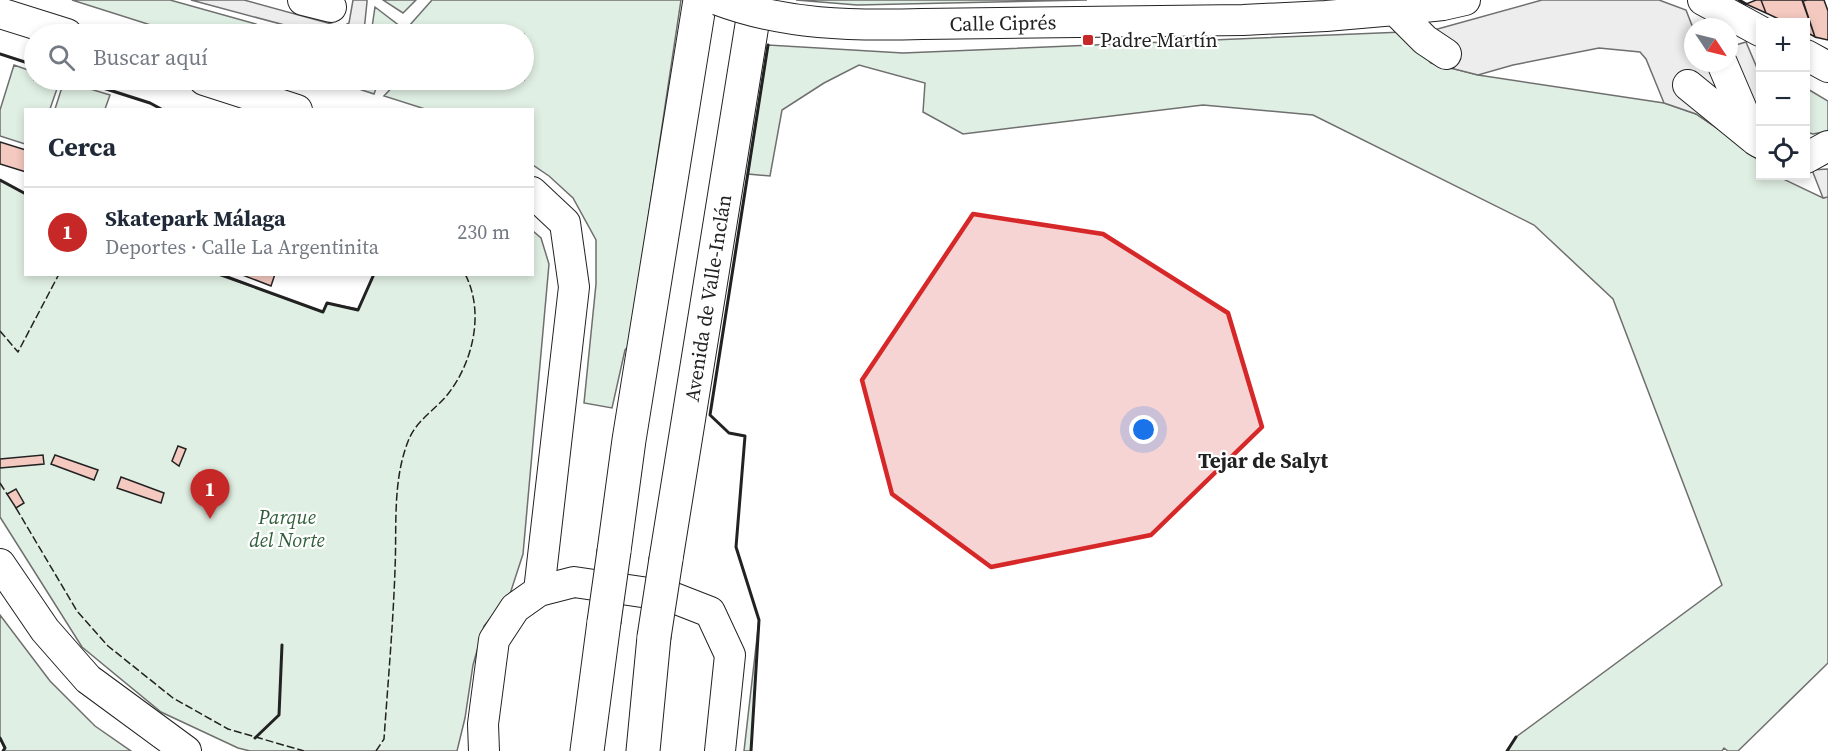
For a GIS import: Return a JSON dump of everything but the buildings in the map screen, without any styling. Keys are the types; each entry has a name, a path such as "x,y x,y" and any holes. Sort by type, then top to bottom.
{"main road":[{"path":"587,751 630,429 700,0"},
{"name":"Avenida de Valle-Inclán","path":"643,751 654,637 756,0"}],"street":[{"name":"Calle Ciprés","path":"718,0 792,20 857,26 1168,10 1324,8 1395,10 1443,5 1465,0"},
{"path":"1294,0 1324,8"},
{"path":"1695,0 1703,18"},
{"path":"1703,0 1756,28"},
{"path":"1395,10 1425,40 1446,54"},
{"path":"0,13 35,24"},
{"path":"1810,57 1828,67"},
{"path":"1726,72 1756,138"},
{"path":"1688,85 1756,140"},
{"path":"235,90 291,108"},
{"path":"1810,157 1828,146"},
{"path":"1810,161 1828,165"},
{"path":"534,194 565,223 574,287 539,591"},
{"path":"0,564 45,630 88,679 186,751"},
{"path":"484,751 483,724 495,640 515,609 539,591 574,582 669,596 710,612 730,655 720,751"}],"highlighted area":[{"path":"973,214 1103,234 1228,313 1262,427 1151,535 991,567 892,494 862,380"}],"green space":[{"path":"72,0 170,0 256,24 148,24"},
{"path":"383,0 416,0 403,13"},
{"path":"432,0 681,0 629,346 625,350 612,408 584,403 596,284 596,240 573,198 534,166 534,108 422,108 384,96 390,90 534,90 534,24 411,24"},
{"path":"796,0 1087,0 857,5"},
{"path":"375,7 397,24 372,24"},
{"path":"1403,32 1432,63 1478,75 1664,103 1696,114 1736,141 1756,158 1756,180 1785,180 1823,198 1828,197 1828,663 1738,751 1728,751 1724,748 1722,751 1507,751 1516,737 1722,585 1613,299 1534,225 1313,115 1203,105 963,134 923,112 925,83 859,65 824,83 782,110 770,176 748,174 768,45 903,53"},
{"path":"14,65 24,68 24,90 57,90 50,108 24,108 24,144 0,136 0,110"},
{"path":"61,90 94,90 110,95 105,108 55,108"},
{"path":"362,90 376,90 374,94"},
{"path":"1810,90 1828,101 1828,131 1810,133"},
{"name":"Parque del Norte","path":"0,180 24,193 24,276 222,276 323,312 327,303 358,309 374,276 534,276 534,232 541,238 549,264 523,554 510,594 484,626 473,665 465,718 457,751 250,751 238,748 161,712 82,647 0,517"},
{"path":"0,615 50,681 95,726 131,751 3,751 5,748 0,738"},
{"path":"759,620 751,751 744,751"}],"shaded area":[{"path":"191,0 244,0 331,24 281,24"},
{"path":"353,0 367,0 365,24 347,24"},
{"path":"1542,0 1659,0 1686,10 1689,18 1684,18 1684,72 1710,72 1736,141 1696,114 1664,103 1646,59 1640,52 1599,48 1513,65 1478,75 1431,63 1403,32 1434,30"},
{"path":"1746,42 1756,66 1756,112 1738,72 1738,44"},
{"path":"1828,169 1828,197 1823,198 1812,170"}],"fence":[{"path":"0,331 18,352 58,276"},
{"path":"376,751 384,739 392,633 396,503 400,471 412,432 448,394 457,381 470,352 475,320 471,289 466,276"},
{"path":"0,483 7,494"},
{"path":"16,508 77,611 108,646 173,698 228,729 304,751"}],"wall":[{"path":"1739,0 1746,4"},
{"path":"751,751 759,620 736,547 745,436 729,433 710,415 768,45"},
{"path":"0,54 24,62"},
{"path":"109,90 159,108"},
{"path":"0,180 24,193"},
{"path":"224,276 323,312 327,303 358,310 373,276"},
{"path":"255,738 279,715 282,645"},
{"path":"1507,751 1516,737"},
{"path":"0,738 5,748 3,751"}],"place":[{"name":"Padre Martín","path":"1088,40"},
{"name":"Skatepark Málaga","path":"210,519"}],"district":[{"name":"Tejar de Salyt","path":"1263,460"}]}
